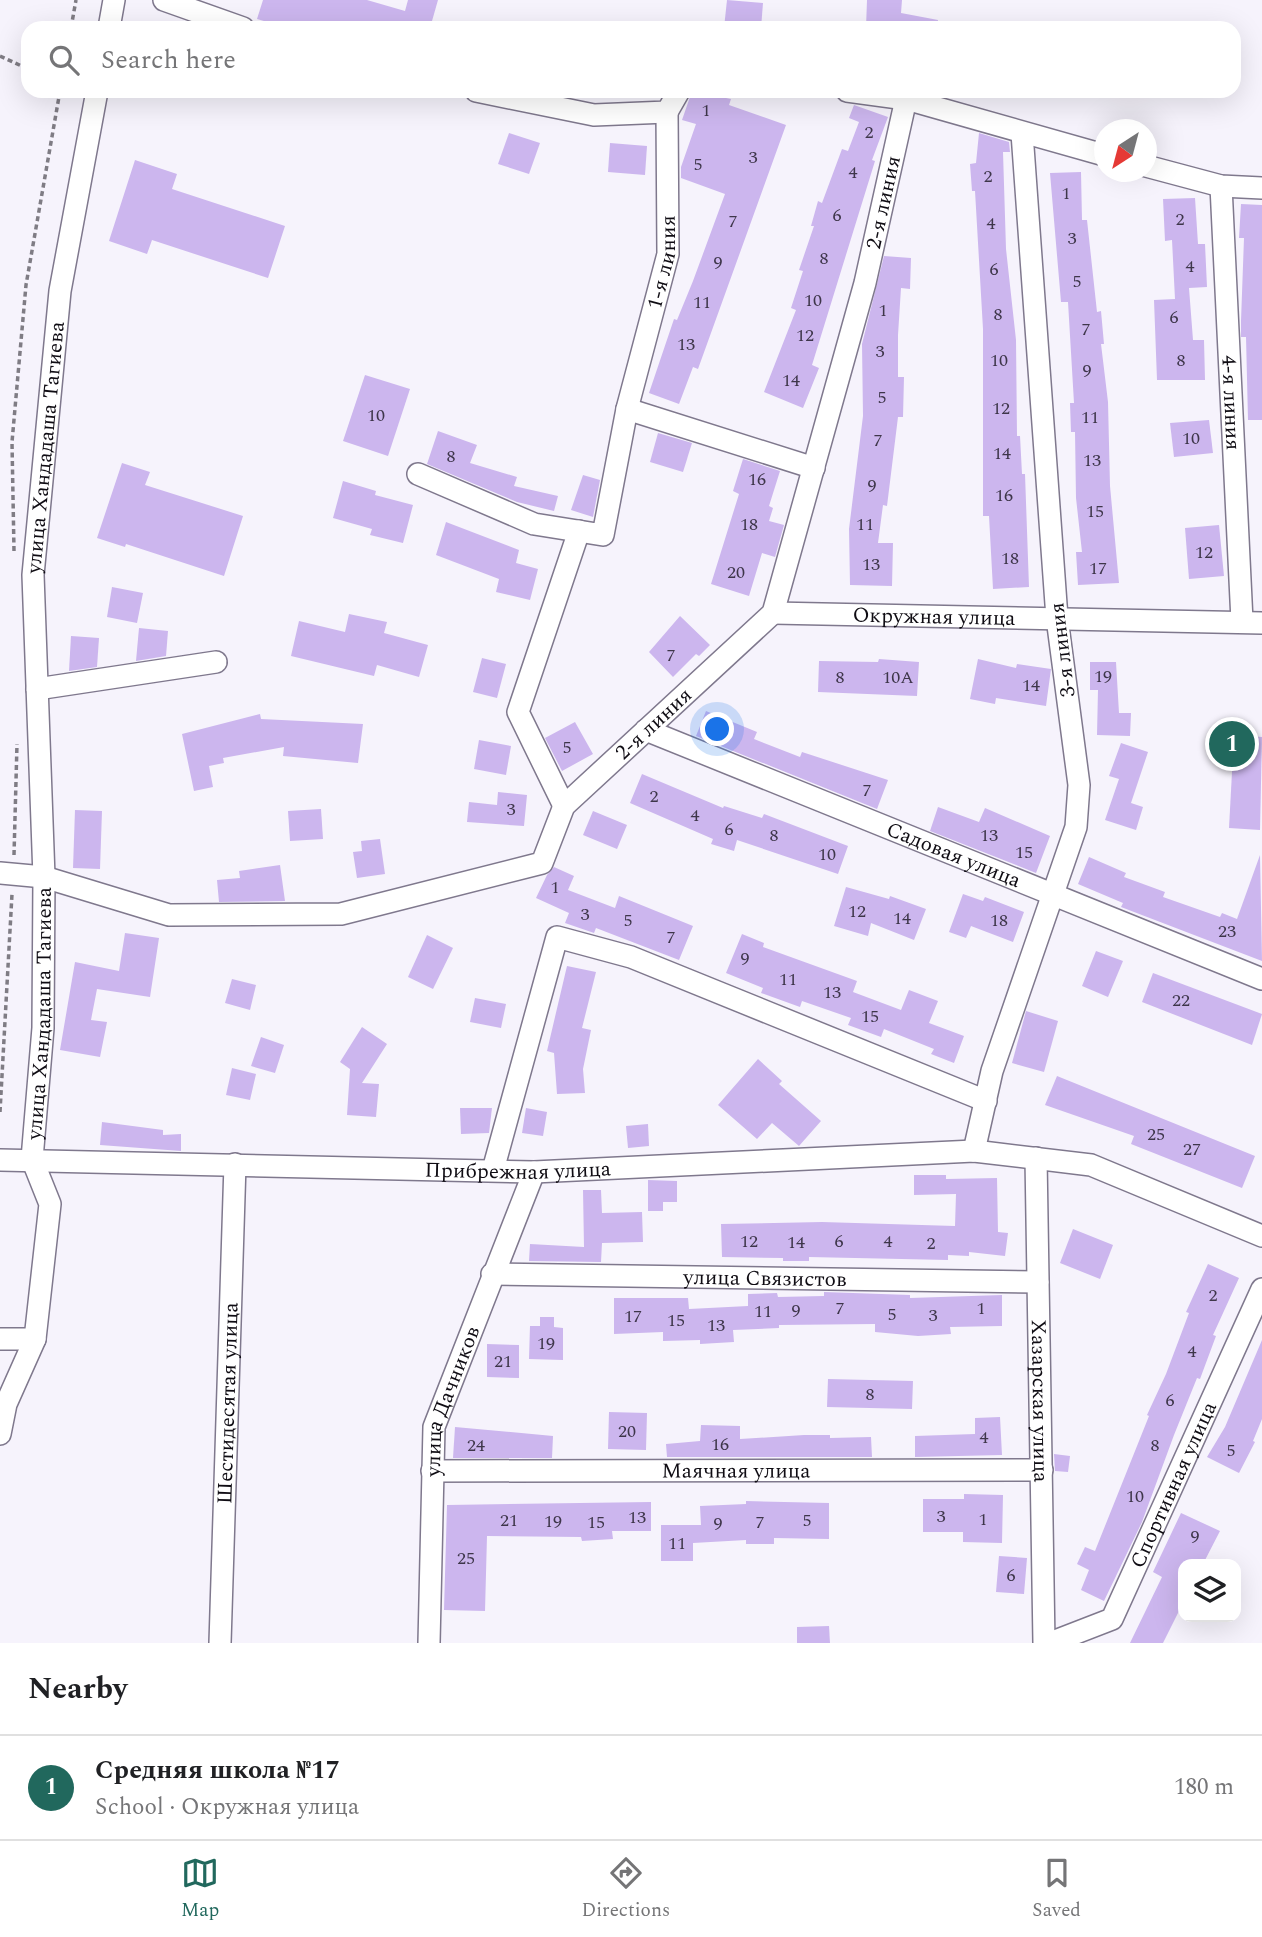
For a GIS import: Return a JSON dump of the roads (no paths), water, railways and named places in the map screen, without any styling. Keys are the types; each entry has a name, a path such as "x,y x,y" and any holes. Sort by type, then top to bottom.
{"street":[{"path":"112,21 116,0"},
{"path":"164,0 223,21"},
{"name":"улица Хандадаша Тагиева","path":"32,1159 43,1027 46,878 33,575 59,305 98,98"},
{"path":"510,98 594,115 667,113 675,98"},
{"path":"899,98 1094,152"},
{"name":"2-я линия","path":"46,878 169,915 341,914 542,863 564,806 773,613 866,283 906,99"},
{"name":"1-я линия","path":"579,531 603,535 627,409 668,254 667,113"},
{"name":"3-я линия","path":"974,1151 992,1071 1050,896 1076,827 1079,785 1057,618 1023,133"},
{"path":"1157,169 1220,186 1262,188"},
{"name":"4-я линия","path":"1220,186 1252,622"},
{"path":"627,409 814,468"},
{"path":"418,474 534,524 579,531 518,712 564,806"},
{"name":"Окружная улица","path":"773,613 1252,622"},
{"path":"38,688 216,662"},
{"name":"Садовая улица","path":"646,730 1050,896 1262,979"},
{"path":"0,873 46,878"},
{"path":"493,1171 557,937 631,957 986,1101"},
{"name":"Прибрежная улица","path":"0,1160 534,1172 974,1151 1091,1165 1262,1236"},
{"name":"Хазарская улица","path":"1035,1158 1044,1643"},
{"path":"0,1434 6,1404 35,1339 50,1204 32,1159"},
{"name":"Шестидесятая улица","path":"220,1643 234,1164"},
{"name":"улица Дачников","path":"429,1643 434,1427 534,1172"},
{"name":"улица Связистов","path":"492,1274 1038,1282"},
{"name":"Спортивная улица","path":"1050,1643 1112,1619 1262,1289"},
{"path":"0,1339 35,1339"},
{"name":"Маячная улица","path":"432,1471 1042,1470"}],"place":[{"name":"Средняя школа №17","path":"1232,744"}]}
